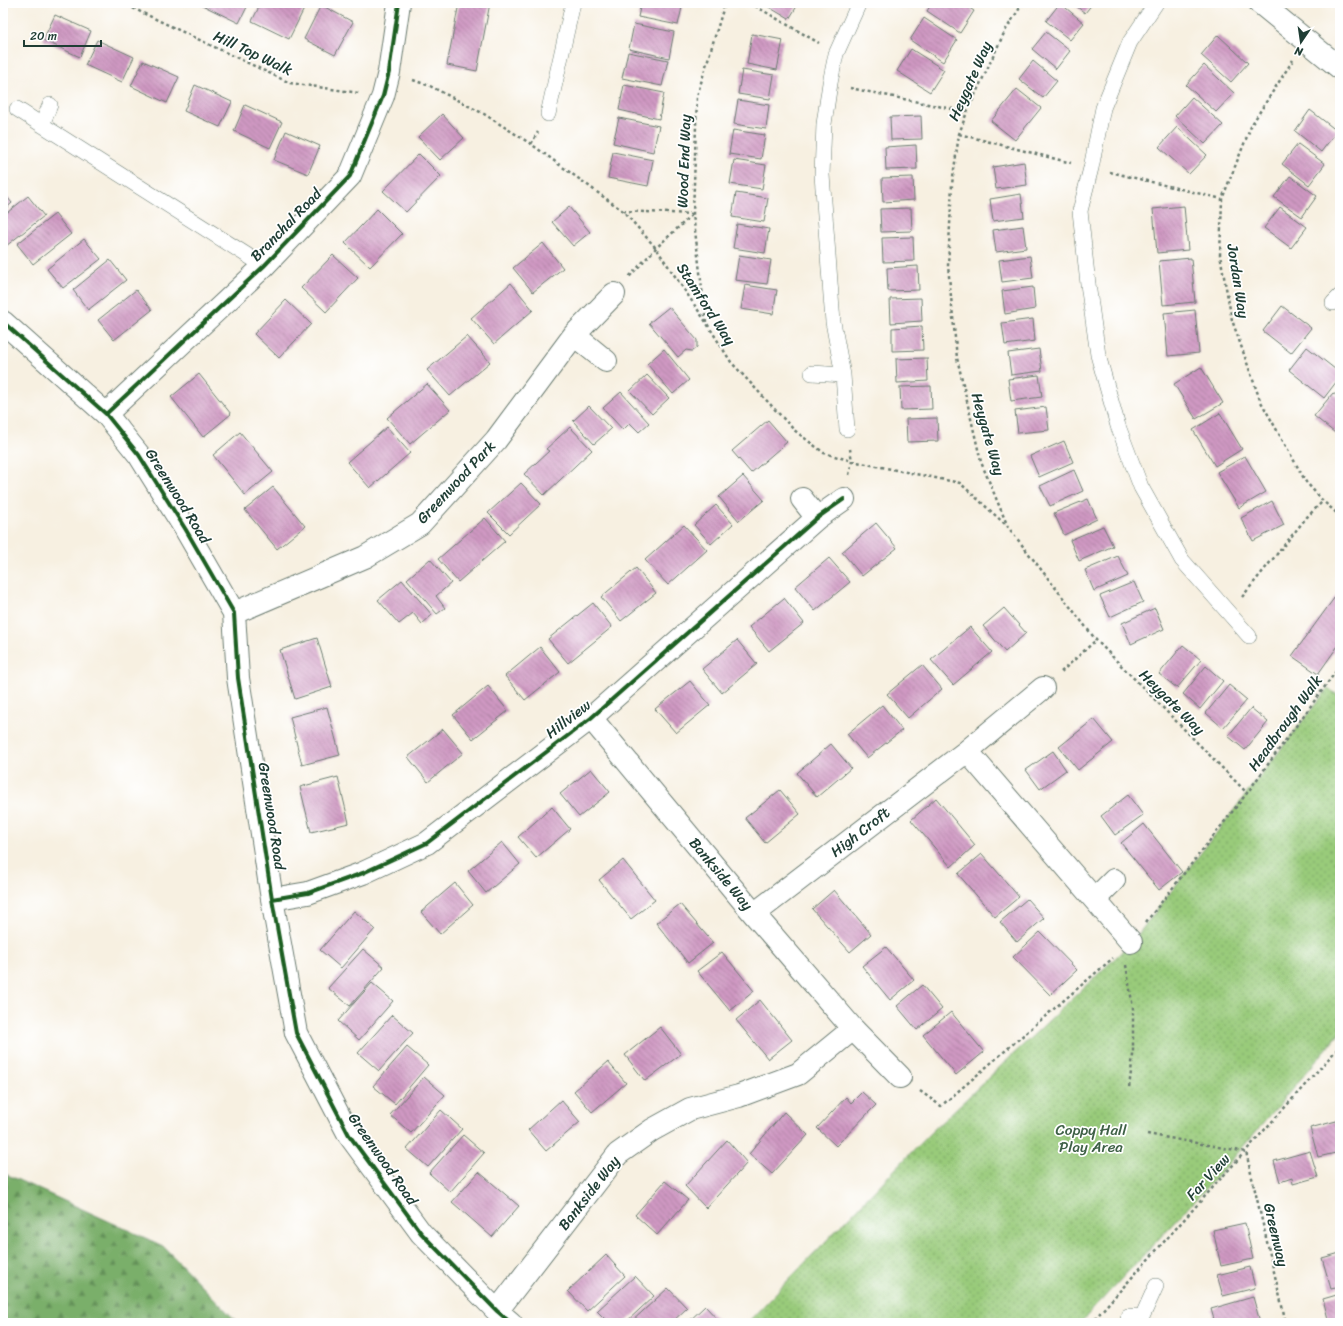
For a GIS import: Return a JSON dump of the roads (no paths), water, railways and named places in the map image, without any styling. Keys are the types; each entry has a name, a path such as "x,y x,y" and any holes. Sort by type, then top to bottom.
{"street":[{"name":"Branchal Road","path":"106,414 264,266 350,176 383,96 389,72 400,3"},
{"path":"1260,3 1340,68"},
{"name":"Greenwood Park","path":"234,613 365,557 420,524 496,440 574,335 614,294"},
{"name":"Greenwood Road","path":"3,322 106,414 139,455 186,530 234,613 238,678 272,900 296,1033 349,1135 422,1233 504,1317"},
{"path":"574,335 606,361"},
{"path":"802,499 817,518"},
{"name":"Hillview","path":"272,900 308,893 363,873 428,843 591,718 817,518 844,499"},
{"name":"High Croft","path":"754,914 967,750 1043,688"},
{"name":"Bankside Way","path":"591,718 754,914 853,1029 900,1077"},
{"path":"967,750 1095,899 1127,946"},
{"path":"1095,899 1114,880"},
{"name":"Bankside Way","path":"504,1317 618,1154 652,1130 690,1109 739,1096 798,1074 853,1029"}],"lane":[{"path":"548,114 573,3"},
{"path":"847,429 843,376 834,322 822,175 824,124 836,54 859,3"},
{"path":"1156,3 1130,42 1104,108 1080,211 1098,355 1118,426 1141,487 1182,560 1249,636"},
{"path":"42,125 50,105"},
{"path":"17,109 264,266"},
{"path":"812,373 843,376"},
{"path":"1138,1319 1156,1286"}],"park label":[{"name":"Coppy Hall Play Area","path":"1091,1138"}]}
